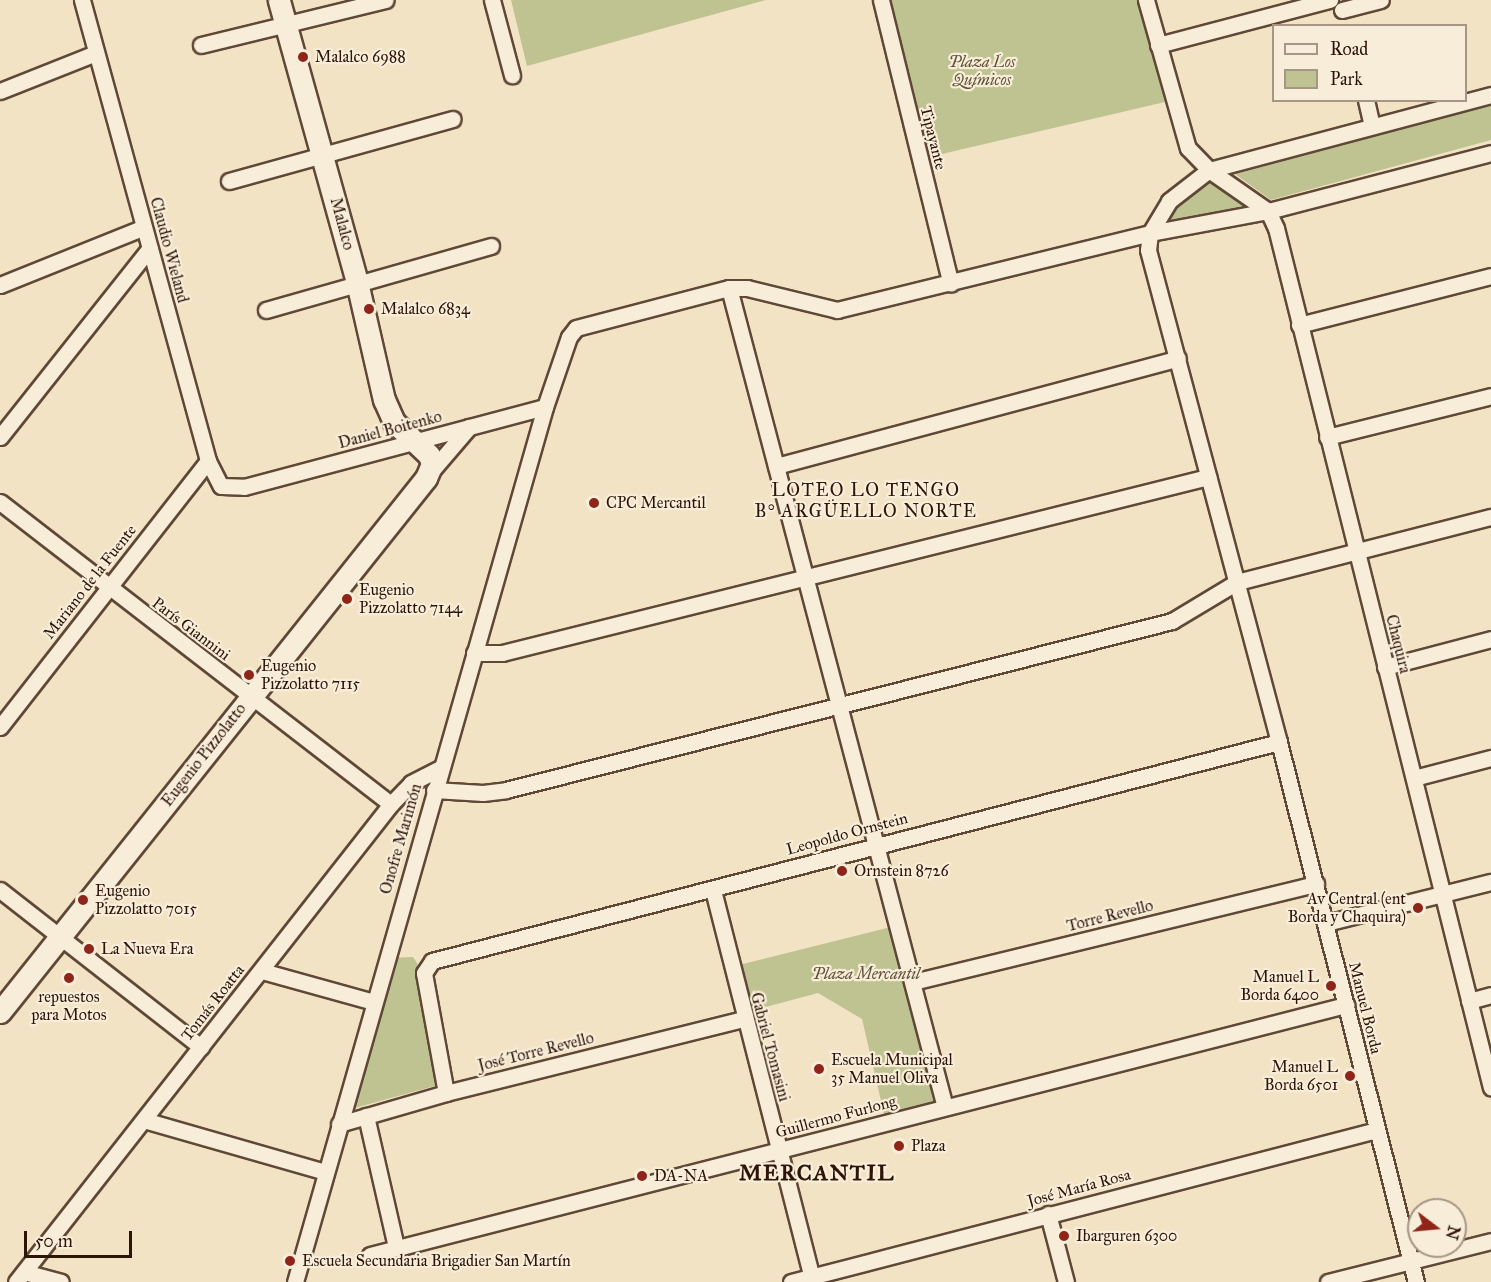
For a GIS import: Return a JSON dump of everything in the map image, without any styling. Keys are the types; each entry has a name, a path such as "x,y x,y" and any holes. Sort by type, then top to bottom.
{"main road":[{"name":"Malalco","path":"279,0 357,282 384,400 394,422 412,442"},
{"path":"412,442 429,455 432,464 426,478"},
{"name":"Eugenio Pizzolatto","path":"0,1012 426,478"}],"street":[{"name":"Claudio Wieland","path":"82,0 208,461 221,486 244,487"},
{"path":"201,45 386,0"},
{"path":"492,0 512,75"},
{"name":"Tipayante","path":"881,0 951,284"},
{"path":"1146,0 1188,148 1209,170 1268,211"},
{"path":"1158,45 1337,3 1381,0"},
{"path":"1337,3 1345,24"},
{"path":"0,91 96,53"},
{"path":"1467,101 1491,95"},
{"path":"1366,102 1372,125"},
{"path":"1237,582 1148,250 1150,233 1169,201 1209,170 1463,102"},
{"path":"229,181 453,119"},
{"path":"945,1107 729,288 747,288 837,310 951,284 1150,233 1268,211 1491,153"},
{"name":"Chaquira","path":"1268,211 1276,228 1491,1088"},
{"path":"0,285 144,228"},
{"path":"266,310 357,282 491,246"},
{"path":"0,437 150,248"},
{"path":"1299,325 1491,276"},
{"name":"Onofre Marimón","path":"295,1282 440,768 545,407 568,337 576,328 729,288"},
{"path":"776,466 1178,358"},
{"path":"1327,437 1491,396"},
{"name":"Daniel Boitenko","path":"244,487 545,407"},
{"path":"426,478 469,427"},
{"name":"Mariano de la Fuente","path":"0,727 208,461"},
{"path":"474,653 502,652 806,579 1208,477"},
{"name":"París Giannini","path":"0,502 108,588 391,804"},
{"path":"434,790 483,793 506,790 1172,621 1237,582 1491,517"},
{"name":"Manuel Borda","path":"1237,582 1280,742 1416,1282"},
{"path":"1385,667 1491,639"},
{"name":"Leopoldo Ornstein","path":"446,1093 424,973 426,965 713,890 877,844 1280,742"},
{"path":"1414,778 1491,758"},
{"name":"Tomás Roatta","path":"20,1277 391,804 411,783 440,768"},
{"path":"1326,923 1491,882"},
{"name":"Torre Revello","path":"913,982 1316,884"},
{"path":"0,890 201,1047"},
{"name":"Gabriel Tomasini","path":"713,890 743,1019 780,1151 812,1279"},
{"path":"262,971 374,1002"},
{"path":"1469,1001 1491,995"},
{"name":"Guillermo Furlong","path":"370,1255 1346,1005"},
{"name":"José Torre Revello","path":"339,1124 446,1093 743,1019"},
{"path":"366,1116 396,1247"},
{"path":"144,1120 325,1173"},
{"name":"José María Rosa","path":"791,1282 812,1279 1048,1214 1377,1130"},
{"path":"1048,1214 1066,1282"},
{"path":"1328,1282 1491,1241"},
{"path":"20,1277 61,1282"}],"green space":[{"path":"511,0 766,0 527,66"},
{"name":"Plaza Los Químicos","path":"889,0 1140,0 1165,102 929,157"},
{"path":"1491,105 1491,140 1271,200 1235,174"},
{"path":"1209,174 1256,207 1159,222 1172,204"},
{"name":"Plaza Mercantil","path":"895,926 940,1104 885,1118 862,1019 818,993 751,1011 739,965"},
{"path":"413,957 417,963 438,1085 344,1111 386,958"}],"place":[{"name":"Malalco 6988","path":"303,57"},
{"name":"Malalco 6834","path":"369,309"},
{"name":"CPC Mercantil","path":"594,503"},
{"name":"Eugenio Pizzolatto 7144","path":"347,599"},
{"name":"Eugenio Pizzolatto 7115","path":"249,675"},
{"name":"Ornstein 8726","path":"842,871"},
{"name":"Eugenio Pizzolatto 7015","path":"83,900"},
{"name":"Av Central (ent Borda y Chaquira)","path":"1418,908"},
{"name":"La Nueva Era","path":"89,949"},
{"name":"repuestos para Motos","path":"69,978"},
{"name":"Manuel L Borda 6400","path":"1331,986"},
{"name":"Escuela Municipal 35 Manuel Oliva","path":"819,1069"},
{"name":"Manuel L Borda 6501","path":"1350,1076"},
{"name":"Plaza","path":"899,1146"},
{"name":"DA-NA","path":"642,1176"},
{"name":"Ibarguren 6300","path":"1064,1236"},
{"name":"Escuela Secundaria Brigadier San Martín","path":"290,1261"}],"district":[{"name":"LOTEO LO TENGO B° ARGÜELLO NORTE","path":"866,501"},
{"name":"MERCANTIL","path":"817,1173"}]}
